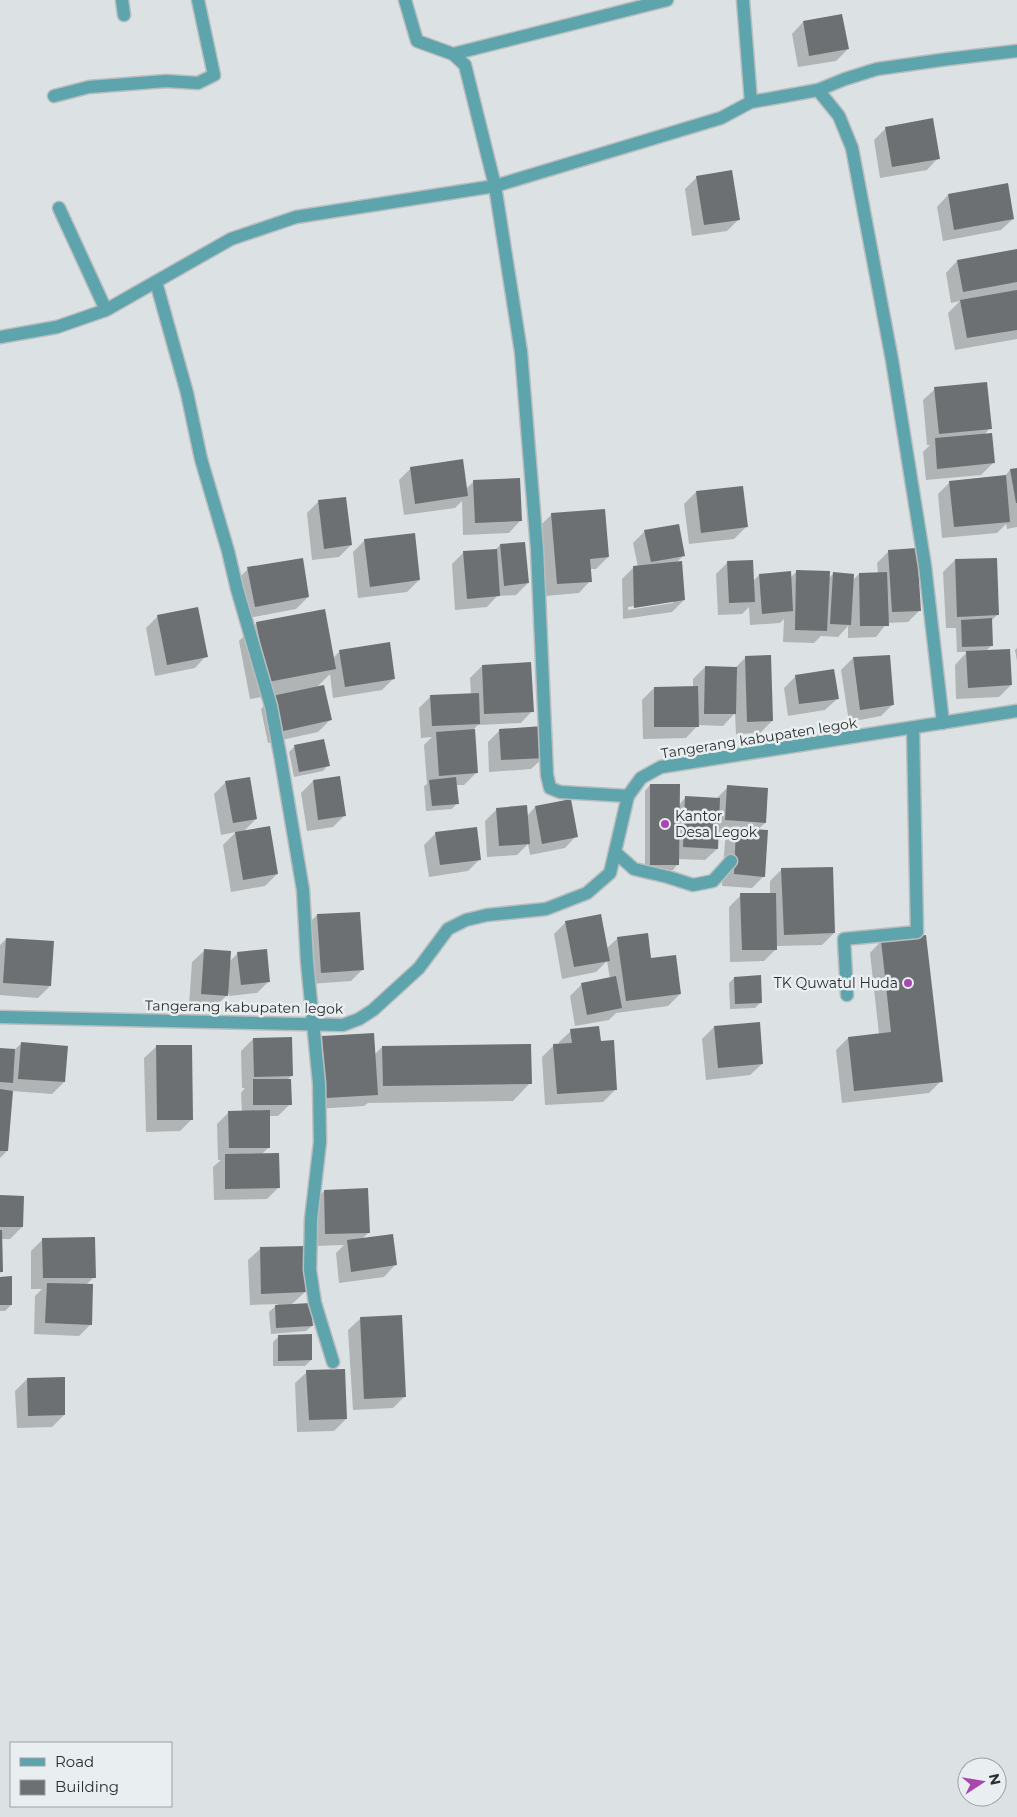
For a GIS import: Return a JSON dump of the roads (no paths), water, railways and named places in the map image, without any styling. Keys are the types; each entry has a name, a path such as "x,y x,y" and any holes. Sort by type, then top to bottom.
{"street":[{"path":"122,0 124,15"},
{"path":"54,96 89,87 166,81 198,83 214,75 198,0"},
{"path":"405,0 417,40 453,54 465,65 495,186 522,352 537,550 547,775 550,788 560,792 628,796"},
{"path":"453,54 667,0"},
{"path":"743,0 751,102"},
{"path":"0,337 57,327 106,310 231,239 296,217 495,186 721,118 751,102 818,90 845,78 877,69 1017,51"},
{"path":"818,90 839,116 852,148 892,360 923,556 943,724"},
{"path":"59,208 106,310"},
{"path":"156,282 272,715 303,890 307,962 319,1083 320,1142 311,1219 310,1270 315,1303 333,1362"},
{"name":"Tangerang kabupaten legok","path":"0,1017 343,1025 360,1019 373,1010 419,968 448,929 466,920 487,915 546,909 587,894 610,874 628,796 641,778 661,767 1017,711"},
{"path":"846,995 844,939 917,932 913,728"},
{"path":"615,852 634,869 668,877 693,886 713,881 731,861"}],"place":[{"name":"Kantor Desa Legok","path":"665,824"},
{"name":"TK Quwatul Huda","path":"908,983"}]}
